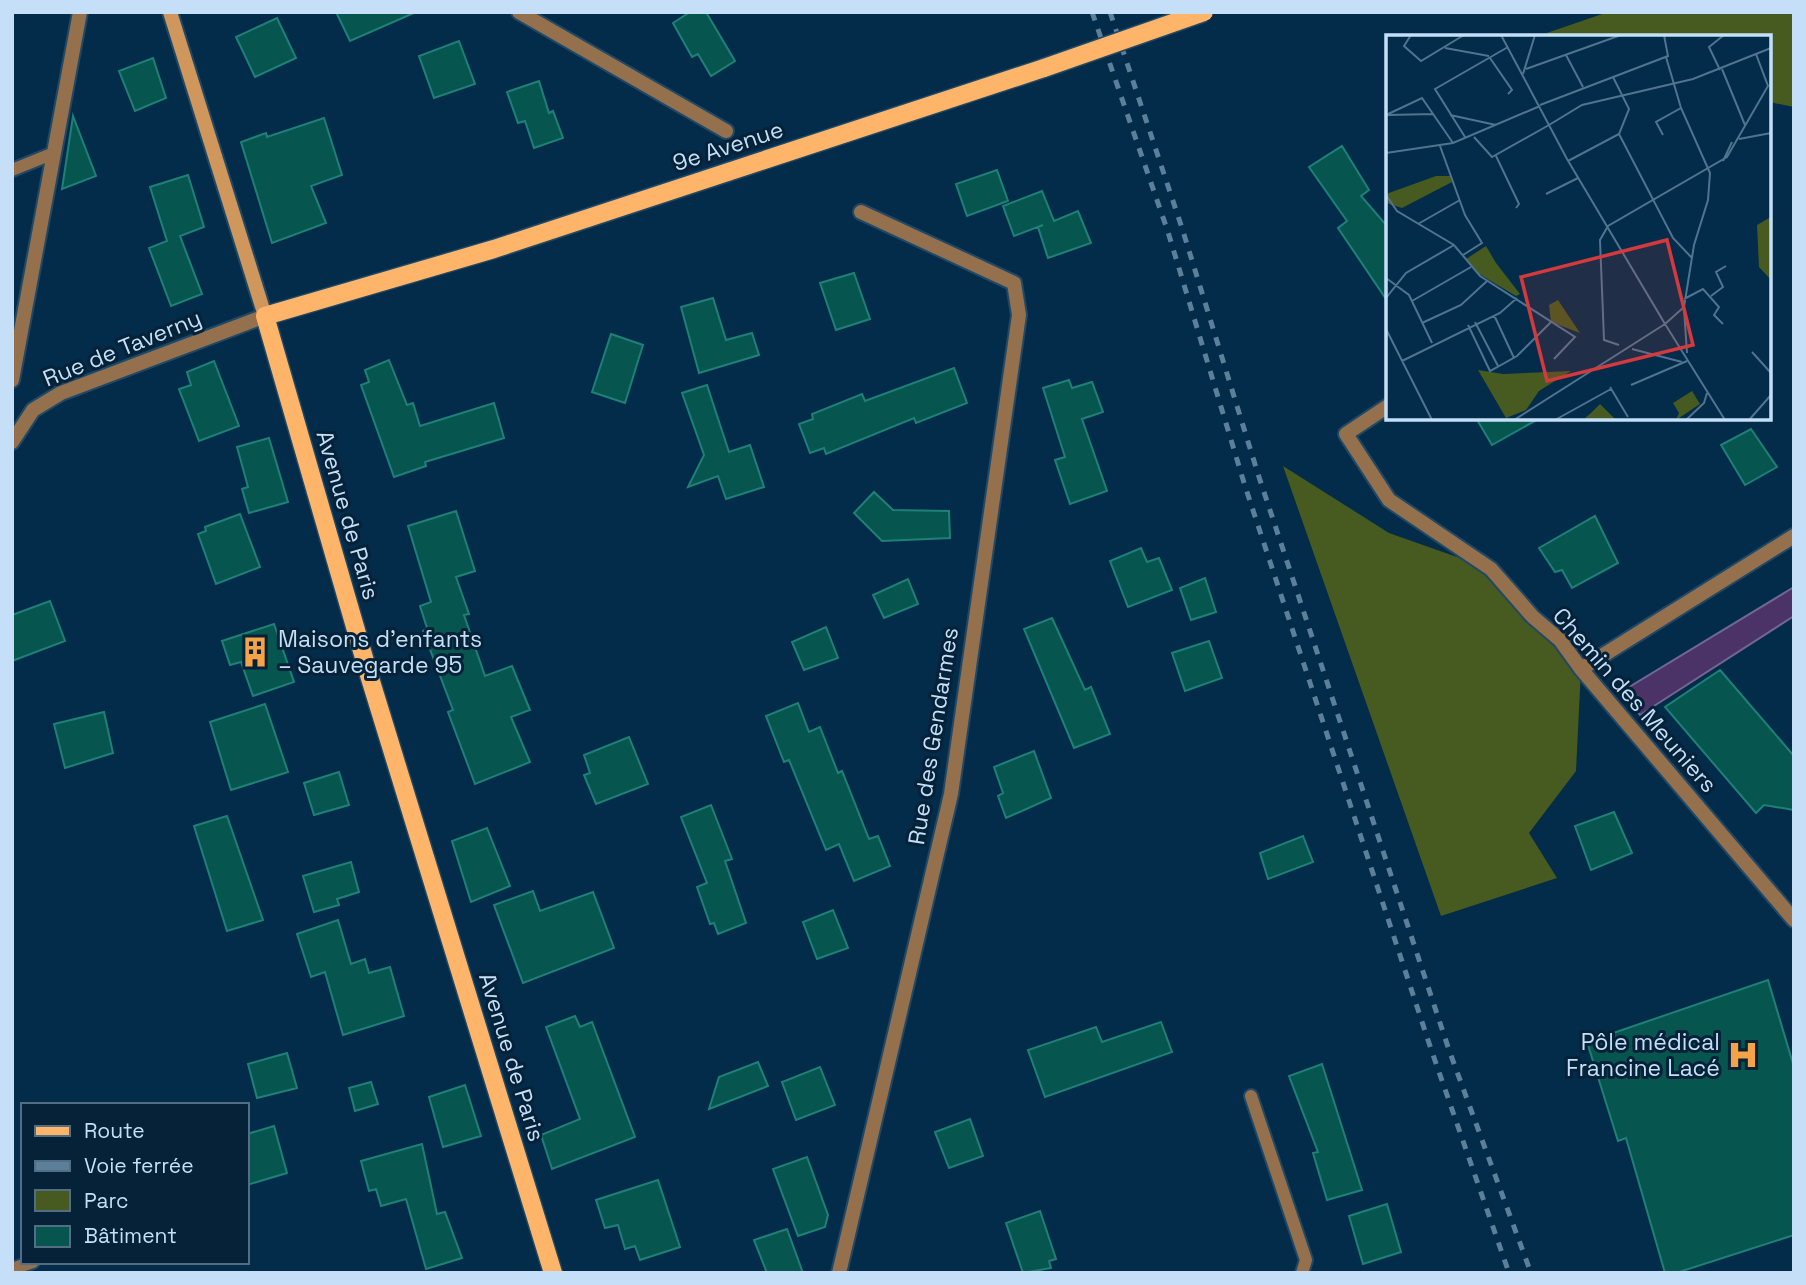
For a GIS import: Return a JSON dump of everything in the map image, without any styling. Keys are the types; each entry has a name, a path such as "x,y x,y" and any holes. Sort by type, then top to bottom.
{"main road":[{"name":"9e Avenue","path":"265,316 494,249 1044,68 1203,12"},
{"name":"Avenue de Paris","path":"265,316 369,676 553,1273"}],"street":[{"name":"Rue de Taverny","path":"12,380 80,12"},
{"name":"Avenue de Paris","path":"170,12 265,316"},
{"path":"519,12 726,131"},
{"name":"Rue des Gendarmes","path":"839,1273 951,794 1018,315 1014,283 861,212"},
{"name":"Rue de Taverny","path":"12,442 33,410 61,393 265,316"},
{"name":"Chemin des Meuniers","path":"1386,407 1346,434 1389,500 1491,569 1533,617 1560,640 1581,669 1794,920"},
{"path":"1581,669 1794,536"}],"lane":[{"path":"12,170 54,153"},
{"path":"1251,1096 1306,1260 1302,1273"}],"green space":[{"path":"1608,12 1794,12 1794,107 1771,102 1771,35 1541,35"},
{"path":"1283,466 1389,533 1491,569 1581,669 1576,771 1529,833 1557,878 1441,916"}],"shaded area":[{"path":"1794,587 1794,616 1640,715 1621,692"}],"building":[{"path":"336,12 416,12 350,41"},
{"path":"690,12 706,12 735,61 711,76 698,54 692,57 673,23"},
{"path":"277,18 296,58 255,77 236,37"},
{"path":"459,41 475,84 434,98 419,56"},
{"path":"153,58 166,98 135,111 119,71"},
{"path":"539,81 549,113 553,111 563,138 534,148 525,121 518,123 507,92"},
{"path":"73,116 96,176 62,189"},
{"path":"324,118 342,175 311,186 326,223 272,243 241,142 266,133 267,137"},
{"path":"1342,146 1369,190 1361,196 1386,225 1386,299 1338,228 1347,221 1309,167"},
{"path":"997,170 1008,201 967,216 956,184"},
{"path":"188,175 204,227 180,236 202,294 171,306 149,248 167,241 150,187"},
{"path":"1042,191 1054,221 1078,211 1091,243 1048,258 1038,227 1043,225 1014,236 1003,206"},
{"path":"854,273 870,319 836,330 820,283"},
{"path":"713,298 726,340 752,333 759,355 699,373 681,307"},
{"path":"611,334 643,345 625,403 592,392"},
{"path":"389,360 407,405 413,403 420,426 494,403 504,438 425,462 426,466 394,477 361,385 369,382 365,370"},
{"path":"214,361 239,426 199,441 179,389 191,385 187,372"},
{"path":"954,368 967,403 916,423 914,418 826,454 824,448 810,453 799,424 813,419 812,414 862,394 865,401"},
{"path":"1069,380 1072,388 1092,382 1103,412 1082,419 1107,491 1070,504 1055,460 1065,457 1043,388"},
{"path":"707,385 729,452 750,445 764,487 726,499 718,476 688,487 704,455 682,393"},
{"path":"1477,420 1536,420 1492,445"},
{"path":"1751,429 1777,467 1745,485 1721,445"},
{"path":"269,438 288,502 249,513 242,489 248,487 237,447"},
{"path":"874,492 893,510 949,511 950,538 882,541 854,513"},
{"path":"456,511 475,571 456,577 469,614 464,615 485,676 512,666 530,710 511,717 530,762 475,784 448,712 453,710 423,631 427,628 420,606 431,602 408,526"},
{"path":"240,514 260,567 216,584 198,534 206,531 205,527"},
{"path":"1595,516 1618,563 1572,588 1562,570 1555,572 1539,548"},
{"path":"1141,548 1147,562 1159,558 1172,590 1128,607 1110,561"},
{"path":"1205,578 1216,612 1191,620 1180,588"},
{"path":"908,579 918,604 884,618 873,595"},
{"path":"50,601 65,641 12,661 12,615"},
{"path":"1052,618 1085,690 1091,687 1110,734 1074,748 1024,629"},
{"name":"Maisons d'enfants – Sauvegarde 95","path":"274,624 294,682 253,696 241,662 230,665 222,641"},
{"path":"826,627 838,658 804,670 792,642"},
{"path":"1209,641 1222,678 1185,691 1172,653"},
{"path":"1720,670 1794,756 1794,810 1764,805 1756,813 1665,707"},
{"path":"798,703 809,732 820,727 838,773 842,771 869,839 878,836 890,866 854,881 839,844 826,850 789,760 784,762 766,716"},
{"path":"265,704 288,772 231,790 210,722"},
{"path":"104,712 113,753 65,768 54,724"},
{"path":"629,737 648,784 596,804 584,775 590,773 584,755"},
{"path":"1034,751 1051,798 1006,818 998,796 1003,793 994,767"},
{"path":"339,772 349,805 314,815 304,783"},
{"path":"711,805 732,859 725,861 746,923 718,934 714,923 710,924 697,887 707,883 681,817"},
{"path":"1614,812 1632,853 1591,870 1575,826"},
{"path":"227,816 263,920 227,931 194,826"},
{"path":"487,828 510,886 471,902 452,841"},
{"path":"1303,836 1313,862 1268,879 1260,853"},
{"path":"351,862 359,892 337,899 339,905 314,912 303,876"},
{"path":"533,891 540,911 593,892 614,948 523,983 494,905"},
{"path":"833,910 848,948 817,959 803,922"},
{"path":"338,920 351,964 365,959 369,973 390,967 404,1016 343,1035 325,972 311,977 297,934"},
{"path":"1768,980 1794,1067 1794,1235 1676,1273 1665,1273 1626,1138 1618,1141 1587,1042"},
{"path":"575,1016 580,1027 592,1022 635,1137 552,1169 541,1135 580,1119 546,1027"},
{"path":"1161,1022 1172,1052 1045,1097 1028,1050 1096,1027 1102,1042"},
{"path":"287,1053 297,1088 257,1098 248,1064"},
{"path":"758,1062 768,1086 709,1109 719,1077"},
{"path":"1322,1064 1362,1190 1327,1200 1313,1153 1318,1152 1289,1076"},
{"path":"820,1067 835,1105 796,1120 782,1082"},
{"path":"371,1082 378,1104 355,1111 349,1088"},
{"path":"465,1085 481,1136 443,1147 429,1097"},
{"path":"970,1119 983,1156 949,1168 935,1132"},
{"path":"274,1126 287,1173 248,1185 248,1134"},
{"path":"422,1144 437,1214 445,1212 462,1258 426,1269 406,1199 381,1206 376,1189 369,1191 361,1161"},
{"path":"807,1157 828,1215 825,1227 798,1236 773,1169"},
{"path":"658,1180 680,1247 640,1260 635,1246 625,1249 618,1225 605,1228 596,1200"},
{"path":"1387,1204 1401,1252 1363,1264 1349,1216"},
{"path":"1040,1211 1056,1259 1049,1261 1051,1268 1023,1273 1006,1223"},
{"path":"787,1229 803,1273 767,1273 754,1240"}],"railway":[{"path":"1092,12 1168,232 1245,486 1431,1049 1509,1273"},
{"path":"1110,12 1182,228 1258,474 1449,1050 1531,1273"}],"place":[{"name":"Maisons d'enfants – Sauvegarde 95","path":"255,652"},
{"name":"Pôle médical Francine Lacé","path":"1743,1055"}]}
